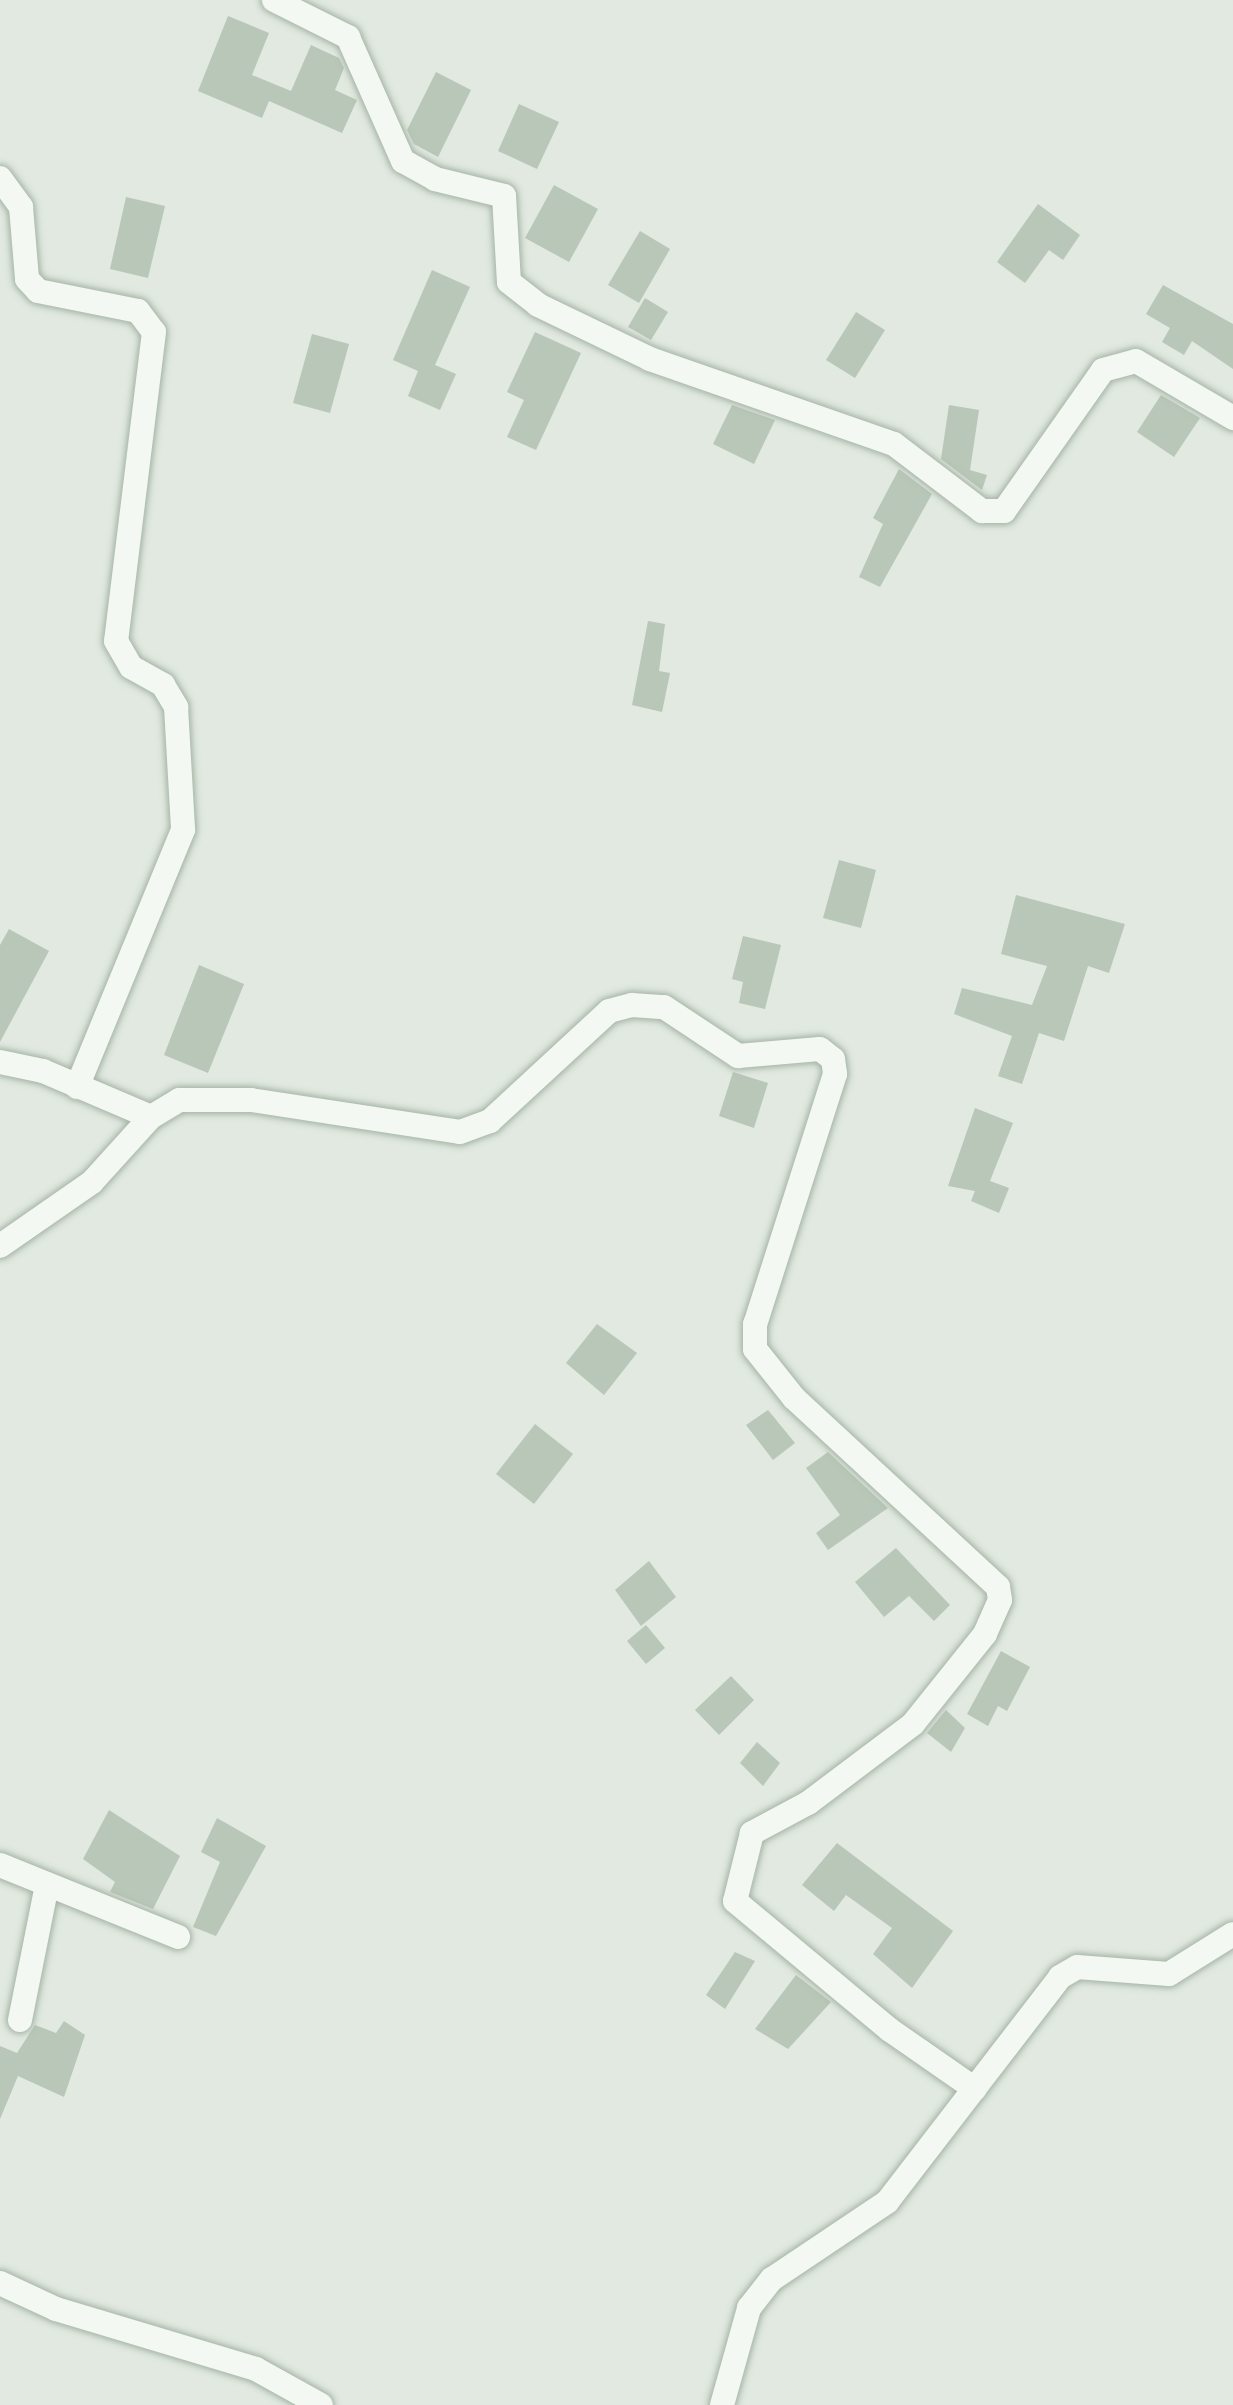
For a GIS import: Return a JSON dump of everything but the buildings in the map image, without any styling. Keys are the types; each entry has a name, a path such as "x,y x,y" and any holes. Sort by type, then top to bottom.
{"street":[{"path":"274,0 348,37 403,161 435,179 504,196 509,282 538,305 650,359 894,444 982,511 1004,511 1103,370 1136,361 1233,418"},
{"path":"0,178 20,207 27,279 38,291 138,311 154,332 116,640 131,667 163,685 176,707 183,830 77,1087"},
{"path":"0,1246 92,1183 151,1118 179,1100 250,1100 460,1132 490,1120 608,1011 632,1005 664,1007 738,1055 820,1049 833,1059 835,1074 755,1324 755,1348 794,1398 998,1587 1000,1600 985,1634 913,1724 808,1803 752,1833 734,1880 735,1901 890,2030 975,2090"},
{"path":"0,1062 151,1118"},
{"path":"0,1865 178,1937"},
{"path":"20,2020 47,1885"},
{"path":"722,2405 749,2308 772,2279 887,2201 1060,1977 1077,1967 1169,1974 1233,1934"},
{"path":"0,2283 56,2309 256,2369 321,2405"}]}
